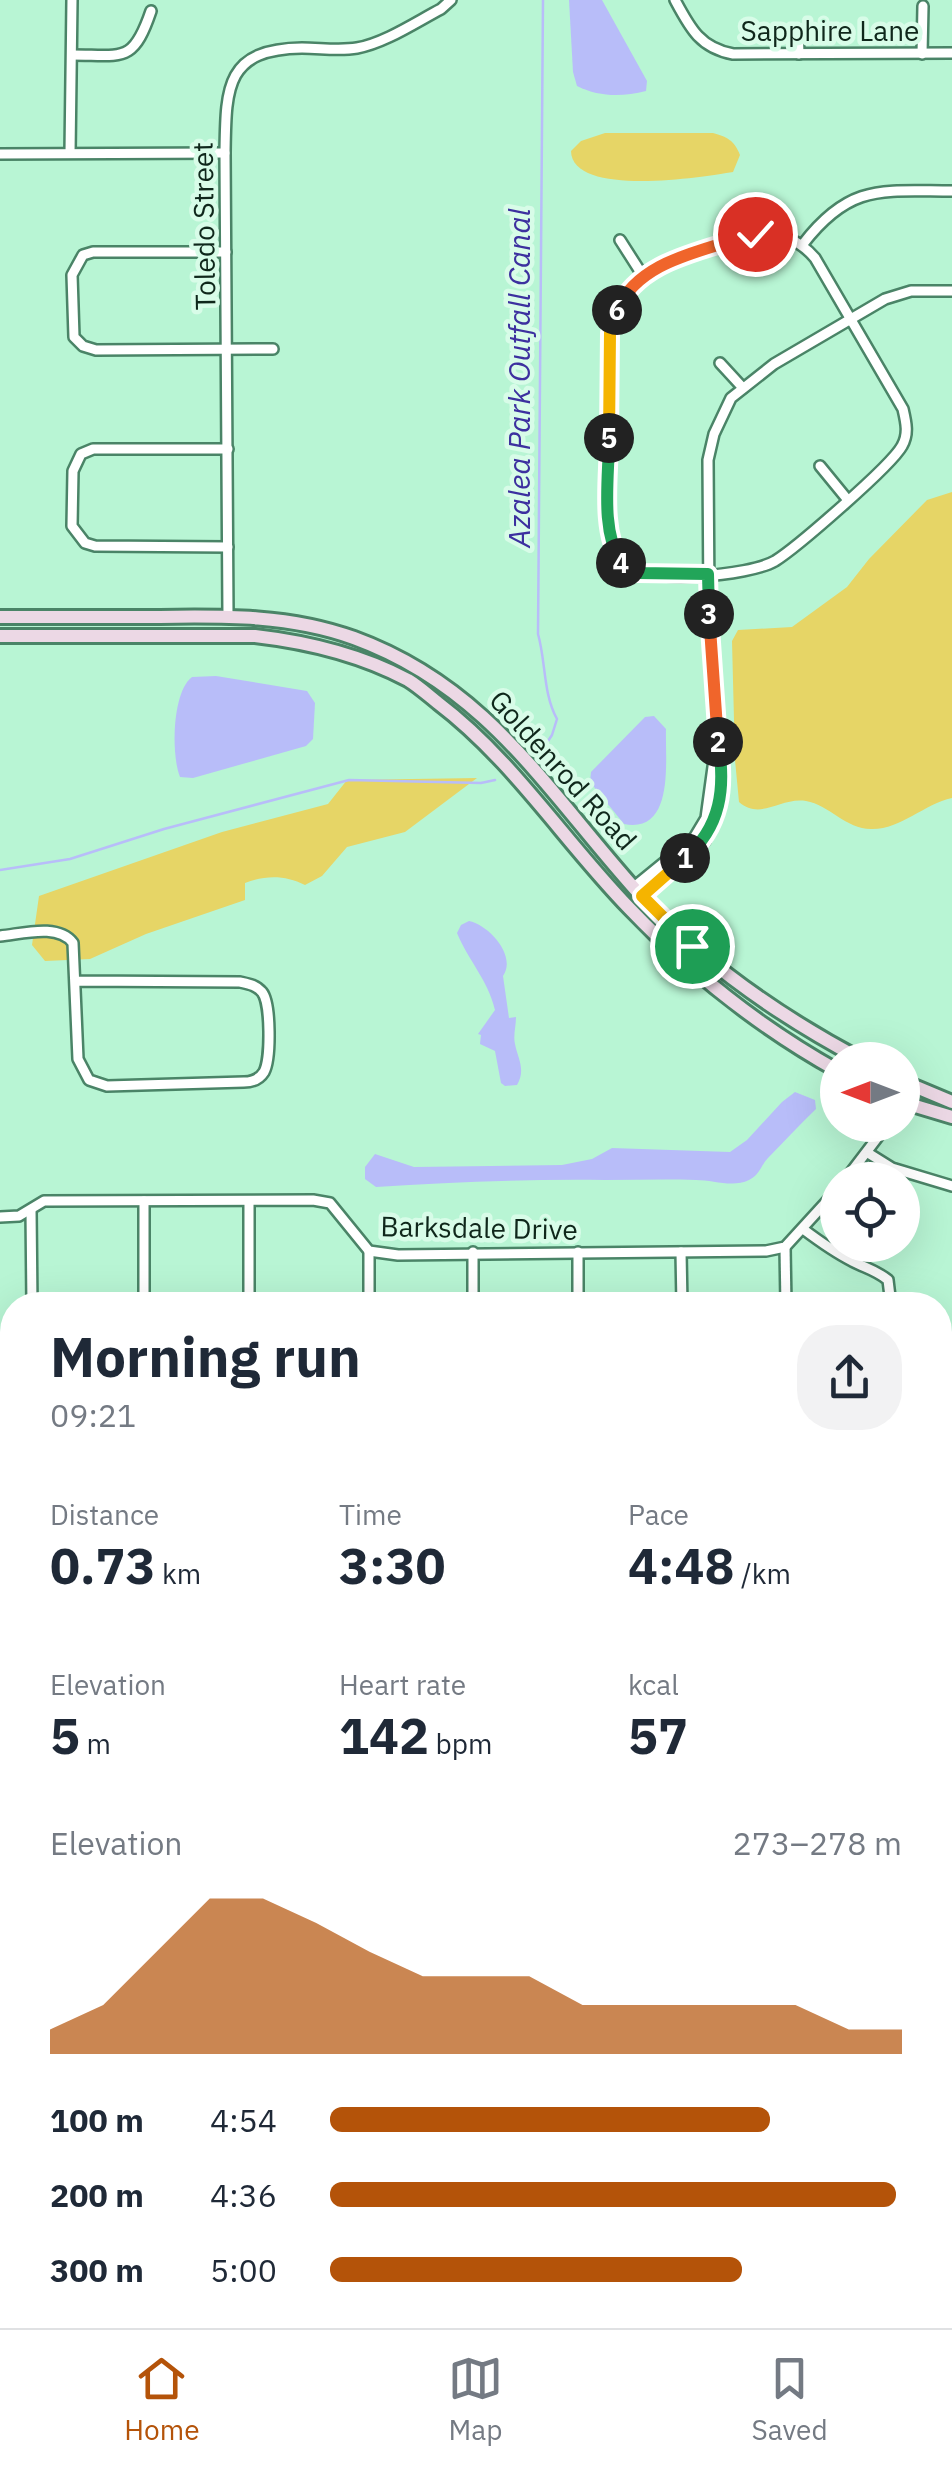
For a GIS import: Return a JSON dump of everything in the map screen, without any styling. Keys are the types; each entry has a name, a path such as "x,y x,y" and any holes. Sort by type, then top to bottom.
{"main road":[{"name":"Goldenrod Road","path":"0,621 32,624 41,617 228,616 287,621 352,637 420,667 502,731 669,924 731,978 828,1042"},
{"name":"Goldenrod Road","path":"0,636 255,636 292,640 350,656 393,674 424,692 490,748 620,898 692,971 776,1034 820,1061"},
{"path":"393,674 398,669 446,685"},
{"path":"594,868 605,872 622,890 638,891"},
{"path":"620,898 669,924"},
{"path":"920,1089 952,1103"},
{"path":"920,1097 952,1103"},
{"path":"920,1107 952,1117"}],"street":[{"path":"70,153 72,0"},
{"name":"Toledo Street","path":"228,616 225,152 226,106 231,84 244,62 264,52 358,48 442,9 451,0"},
{"name":"Sapphire Lane","path":"675,0 690,29 713,51 952,54"},
{"path":"922,54 924,6"},
{"path":"72,55 120,55 130,51 141,40 151,11"},
{"path":"798,30 799,54"},
{"path":"0,154 225,152"},
{"path":"803,244 827,216 851,200 871,193 952,191"},
{"path":"755,234 777,234 803,244 815,258 903,409 908,430 901,448 773,562 743,572 638,573 622,564 612,548 609,513 610,333 620,303 643,276 670,262 755,234"},
{"path":"620,240 643,276"},
{"path":"226,252 83,255 72,274 74,337 83,346 96,350 273,349"},
{"path":"638,891 704,841 718,805 722,763 708,574 708,460 732,398 774,364 885,299 911,292 952,291"},
{"path":"720,363 743,388"},
{"path":"228,450 93,450 81,454 76,460 72,526 85,544 95,546 228,546"},
{"path":"820,466 847,500"},
{"path":"0,936 63,933 73,943 78,1058 89,1080 107,1086 254,1082 263,1075 268,1006 265,995 254,985 76,981"},
{"path":"860,1162 875,1142"},
{"path":"868,1153 892,1168 952,1186"},
{"path":"249,1200 250,1292"},
{"name":"Barksdale Drive","path":"0,1216 19,1216 44,1201 313,1200 330,1204 369,1251 398,1255 766,1251 785,1247"},
{"path":"144,1201 144,1292"},
{"path":"31,1210 32,1292"},
{"path":"786,1292 785,1247 820,1210"},
{"path":"804,1229 825,1246 874,1269 888,1280 889,1292"},
{"path":"369,1251 369,1292"},
{"path":"473,1252 473,1292"},
{"path":"578,1252 578,1292"},
{"path":"681,1252 682,1292"}],"shaded area":[{"path":"605,133 713,133 730,140 740,155 733,172 669,180 615,180 577,166 571,151 581,141"},
{"path":"952,492 952,798 892,825 871,829 854,825 806,801 763,809 739,802 732,641 738,630 792,627 847,587 927,500"},
{"path":"477,778 405,832 347,847 322,876 305,885 275,877 245,883 245,900 146,934 90,959 45,961 32,945 39,896 222,832 328,804 347,780"}],"water":[{"path":"569,0 602,0 647,81 646,91 611,95 577,86"},
{"path":"216,676 307,691 315,703 313,739 306,746 193,778 180,777 175,740 180,696 192,677"},
{"path":"654,716 666,729 664,792 652,818 640,824 624,824 590,782 591,772 645,717"},
{"path":"469,921 485,928 504,951 509,1018 516,1017 514,1041 521,1069 517,1085 501,1083 495,1051 480,1044 478,1034 495,1010 488,989 457,933"},
{"path":"795,1092 815,1100 816,1109 756,1175 743,1182 548,1180 376,1187 365,1179 365,1167 375,1154 414,1167 562,1165 592,1159 612,1148 730,1152"}],"waterway":[{"name":"Azalea Park Outfall Canal","path":"542,750 557,719 549,699 538,634 543,0"},
{"name":"Azalea Park Outfall Canal","path":"0,870 70,859 164,829 349,780 495,780"}],"route":[{"path":"692,946 642,896 704,841 718,805 722,763 708,574 638,573 622,564 612,548 610,333 620,303 643,276 670,262 755,234"}]}
